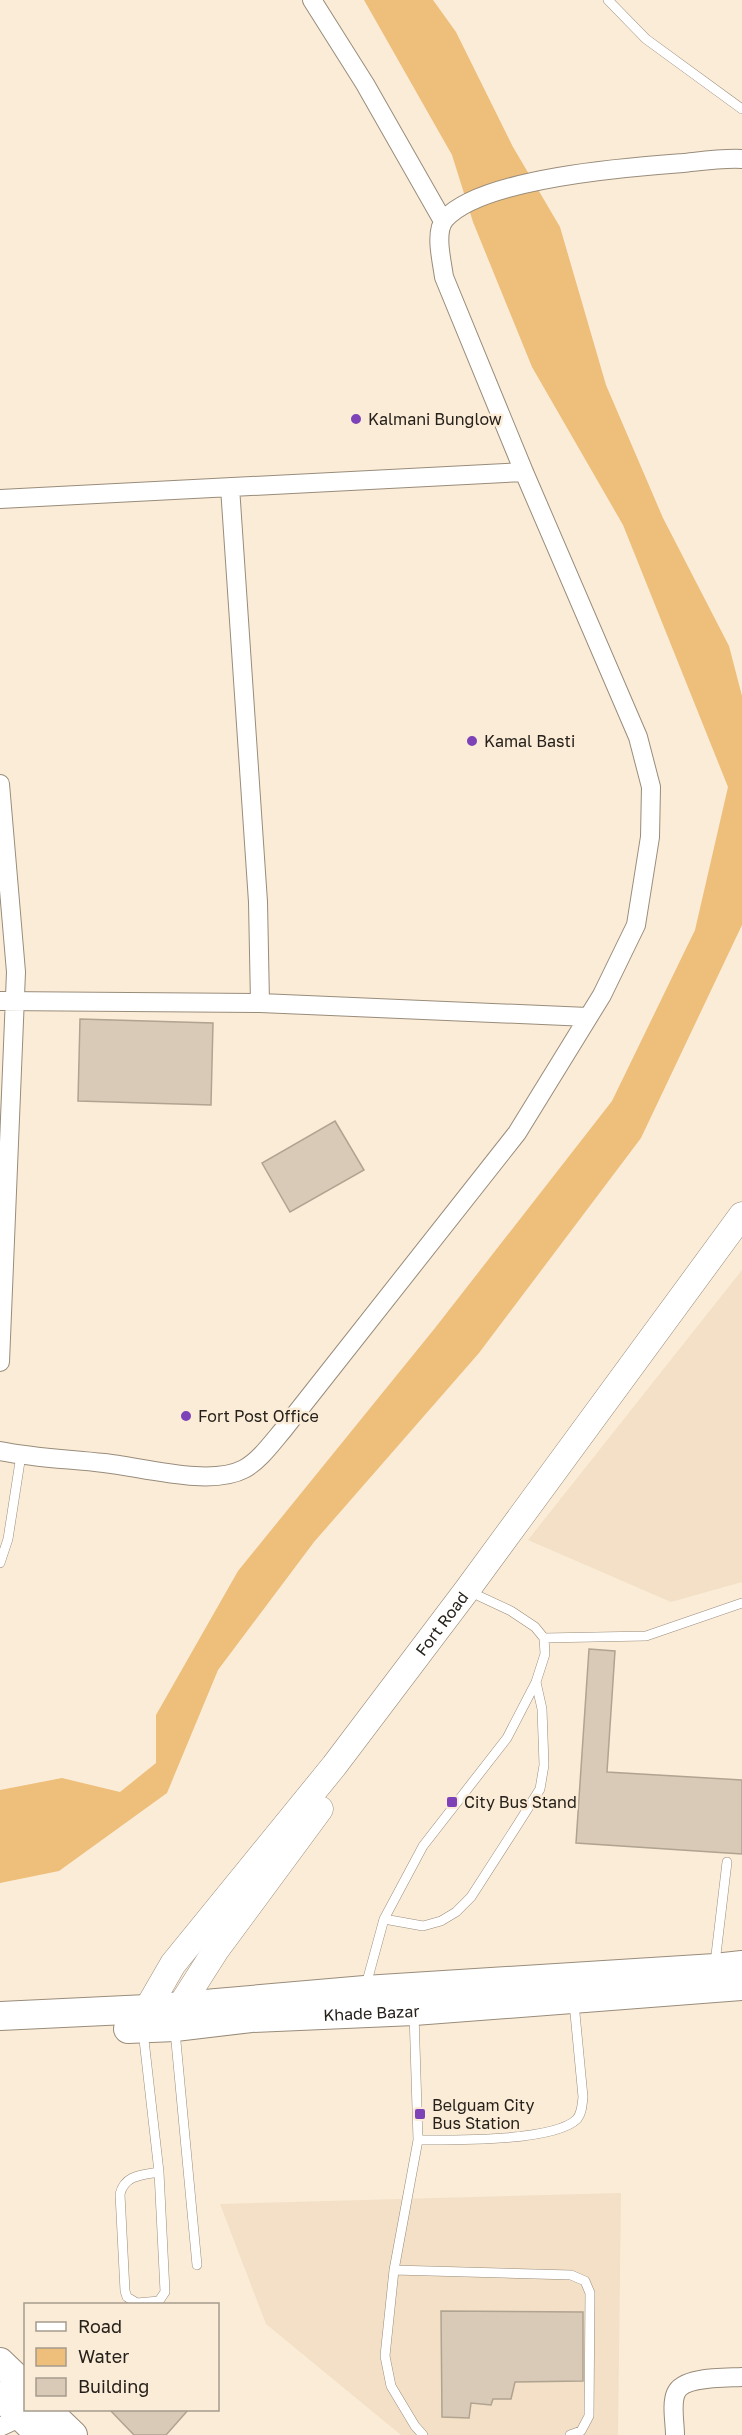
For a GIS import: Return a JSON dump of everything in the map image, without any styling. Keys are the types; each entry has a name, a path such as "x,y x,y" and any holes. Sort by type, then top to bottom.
{"main road":[{"name":"Fort Road","path":"178,2016 216,1950 742,1215"},
{"name":"Fort Road","path":"145,2019 174,1965 473,1593 742,1237"},
{"path":"178,2016 365,1990 728,1967"},
{"name":"Khade Bazar","path":"0,2034 178,2016 252,2018 414,2011 573,1997 742,1986"},
{"path":"0,2016 145,2019"},
{"path":"0,2362 24,2385"},
{"path":"0,2396 28,2424 73,2435"}],"street":[{"path":"0,1451 194,1475 223,1476 245,1468 284,1431 517,1133 602,995 636,925 650,837 651,787 638,737 524,472 444,277 439,245 443,221 365,84 312,0"},
{"path":"443,221 457,209 498,192 566,175 742,159"},
{"path":"0,499 524,472"},
{"path":"230,487 258,902 260,1003"},
{"path":"0,784 16,972 7,1001 0,1362"},
{"path":"7,1001 260,1003 588,1017"},
{"path":"675,2435 676,2392 683,2384 697,2380 742,2377"}],"lane":[{"path":"608,0 646,39 742,109"},
{"path":"0,1563 8,1539 21,1455"},
{"path":"365,1990 384,1919 423,1846 507,1738 536,1682 544,1654 544,1638 535,1627 511,1611 473,1593"},
{"path":"544,1638 646,1636 742,1603"},
{"path":"384,1919 423,1926 441,1921 456,1912 471,1897 518,1824 540,1789 544,1766 542,1709 536,1682"},
{"path":"727,1862 728,1967"},
{"path":"418,2140 491,2139 540,2133 562,2127 576,2119 582,2109 583,2097 573,1997"},
{"path":"414,2011 418,2140 394,2270 385,2356 391,2386 423,2435"},
{"path":"178,2016 197,2265"},
{"path":"145,2019 159,2172 165,2292 159,2301 137,2303 127,2297 125,2291 120,2194 122,2185 127,2179 159,2172"},
{"path":"394,2270 571,2275 585,2281 590,2293 589,2416 581,2431 570,2435"}],"shaded area":[{"path":"742,1270 742,1582 671,1602 528,1540"},
{"path":"621,2193 618,2435 401,2435 266,2324 220,2204"}],"water":[{"path":"364,0 433,0 456,32 513,147 560,227 606,385 663,518 729,646 742,696 742,925 641,1138 479,1353 314,1542 218,1670 167,1793 59,1871 0,1883 0,1790 62,1778 120,1792 156,1763 156,1715 238,1571 435,1328 612,1101 695,930 728,787 623,525 532,367 473,222 452,155"}],"building":[{"path":"80,1019 213,1023 211,1105 78,1101"},
{"path":"335,1121 364,1170 290,1212 262,1163"},
{"path":"589,1649 615,1651 607,1772 742,1780 742,1854 576,1843"},
{"path":"441,2311 583,2312 583,2381 515,2382 511,2399 493,2399 491,2405 471,2403 469,2418 442,2417"},
{"path":"111,2411 187,2411 166,2435 134,2435"}],"place":[{"name":"Kalmani Bunglow","path":"356,419"},
{"name":"Kamal Basti","path":"472,741"},
{"name":"Fort Post Office","path":"186,1416"},
{"name":"City Bus Stand","path":"452,1802"},
{"name":"Belguam City Bus Station","path":"420,2114"}]}
